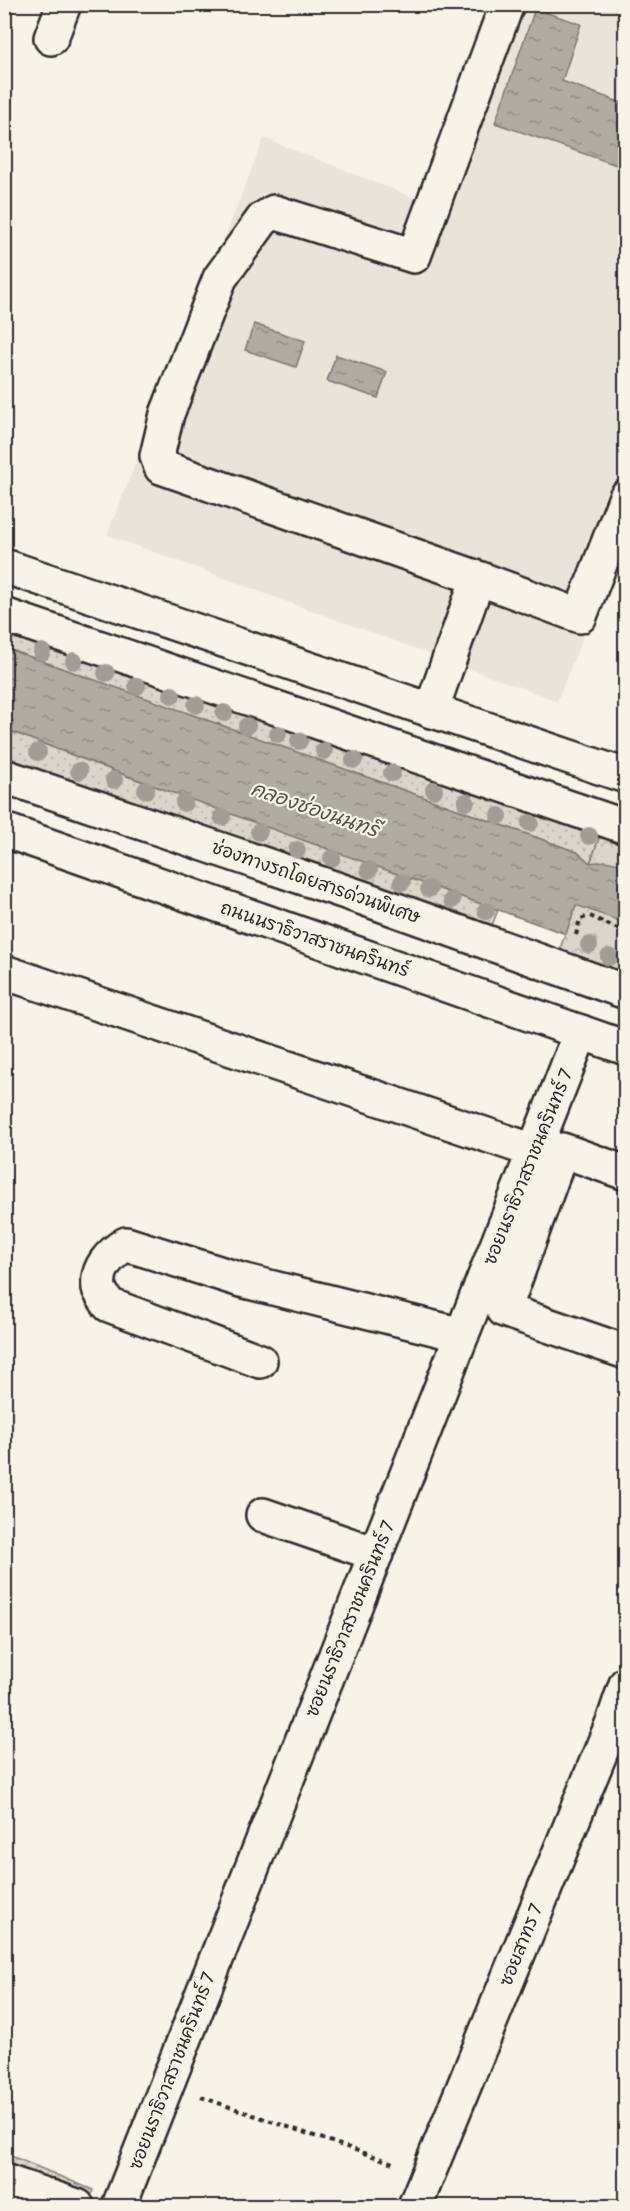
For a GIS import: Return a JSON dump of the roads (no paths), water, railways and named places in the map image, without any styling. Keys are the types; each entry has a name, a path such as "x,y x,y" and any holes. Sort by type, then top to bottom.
{"street":[{"path":"51,38 64,4"},
{"path":"507,4 414,256 274,212 263,219 220,278 166,414 157,456 161,467 580,615 626,497"},
{"path":"4,566 626,776"},
{"path":"431,711 478,578"},
{"path":"4,615 626,826"},
{"name":"ช่องทางรถโดยสารด่วนพิเศษ","path":"4,776 363,898 626,992"},
{"name":"ถนนนราธิวาสราชนครินทร์","path":"4,830 626,1048"},
{"path":"4,972 534,1152"},
{"name":"ซอยนราธิวาสราชนครินทร์ 7","path":"119,2206 581,1032"},
{"path":"626,1173 562,1150 504,1310 626,1352"},
{"path":"261,1361 109,1305 99,1289 101,1272 110,1253 126,1244 241,1280 462,1335"},
{"path":"263,1515 376,1554"},
{"name":"ซอยสาทร 7","path":"415,2206 614,1722 626,1684"},
{"path":"4,2181 77,2206"}],"water":[{"path":"535,9 581,24 562,81 625,104 625,168 495,123"},
{"path":"254,324 305,341 296,367 245,350"},
{"path":"336,355 387,372 378,398 327,381"},
{"name":"คลองช่องนนทรี","path":"5,648 577,852 590,863 605,861 625,865 625,923 576,905 566,934 214,808 5,729"}]}
